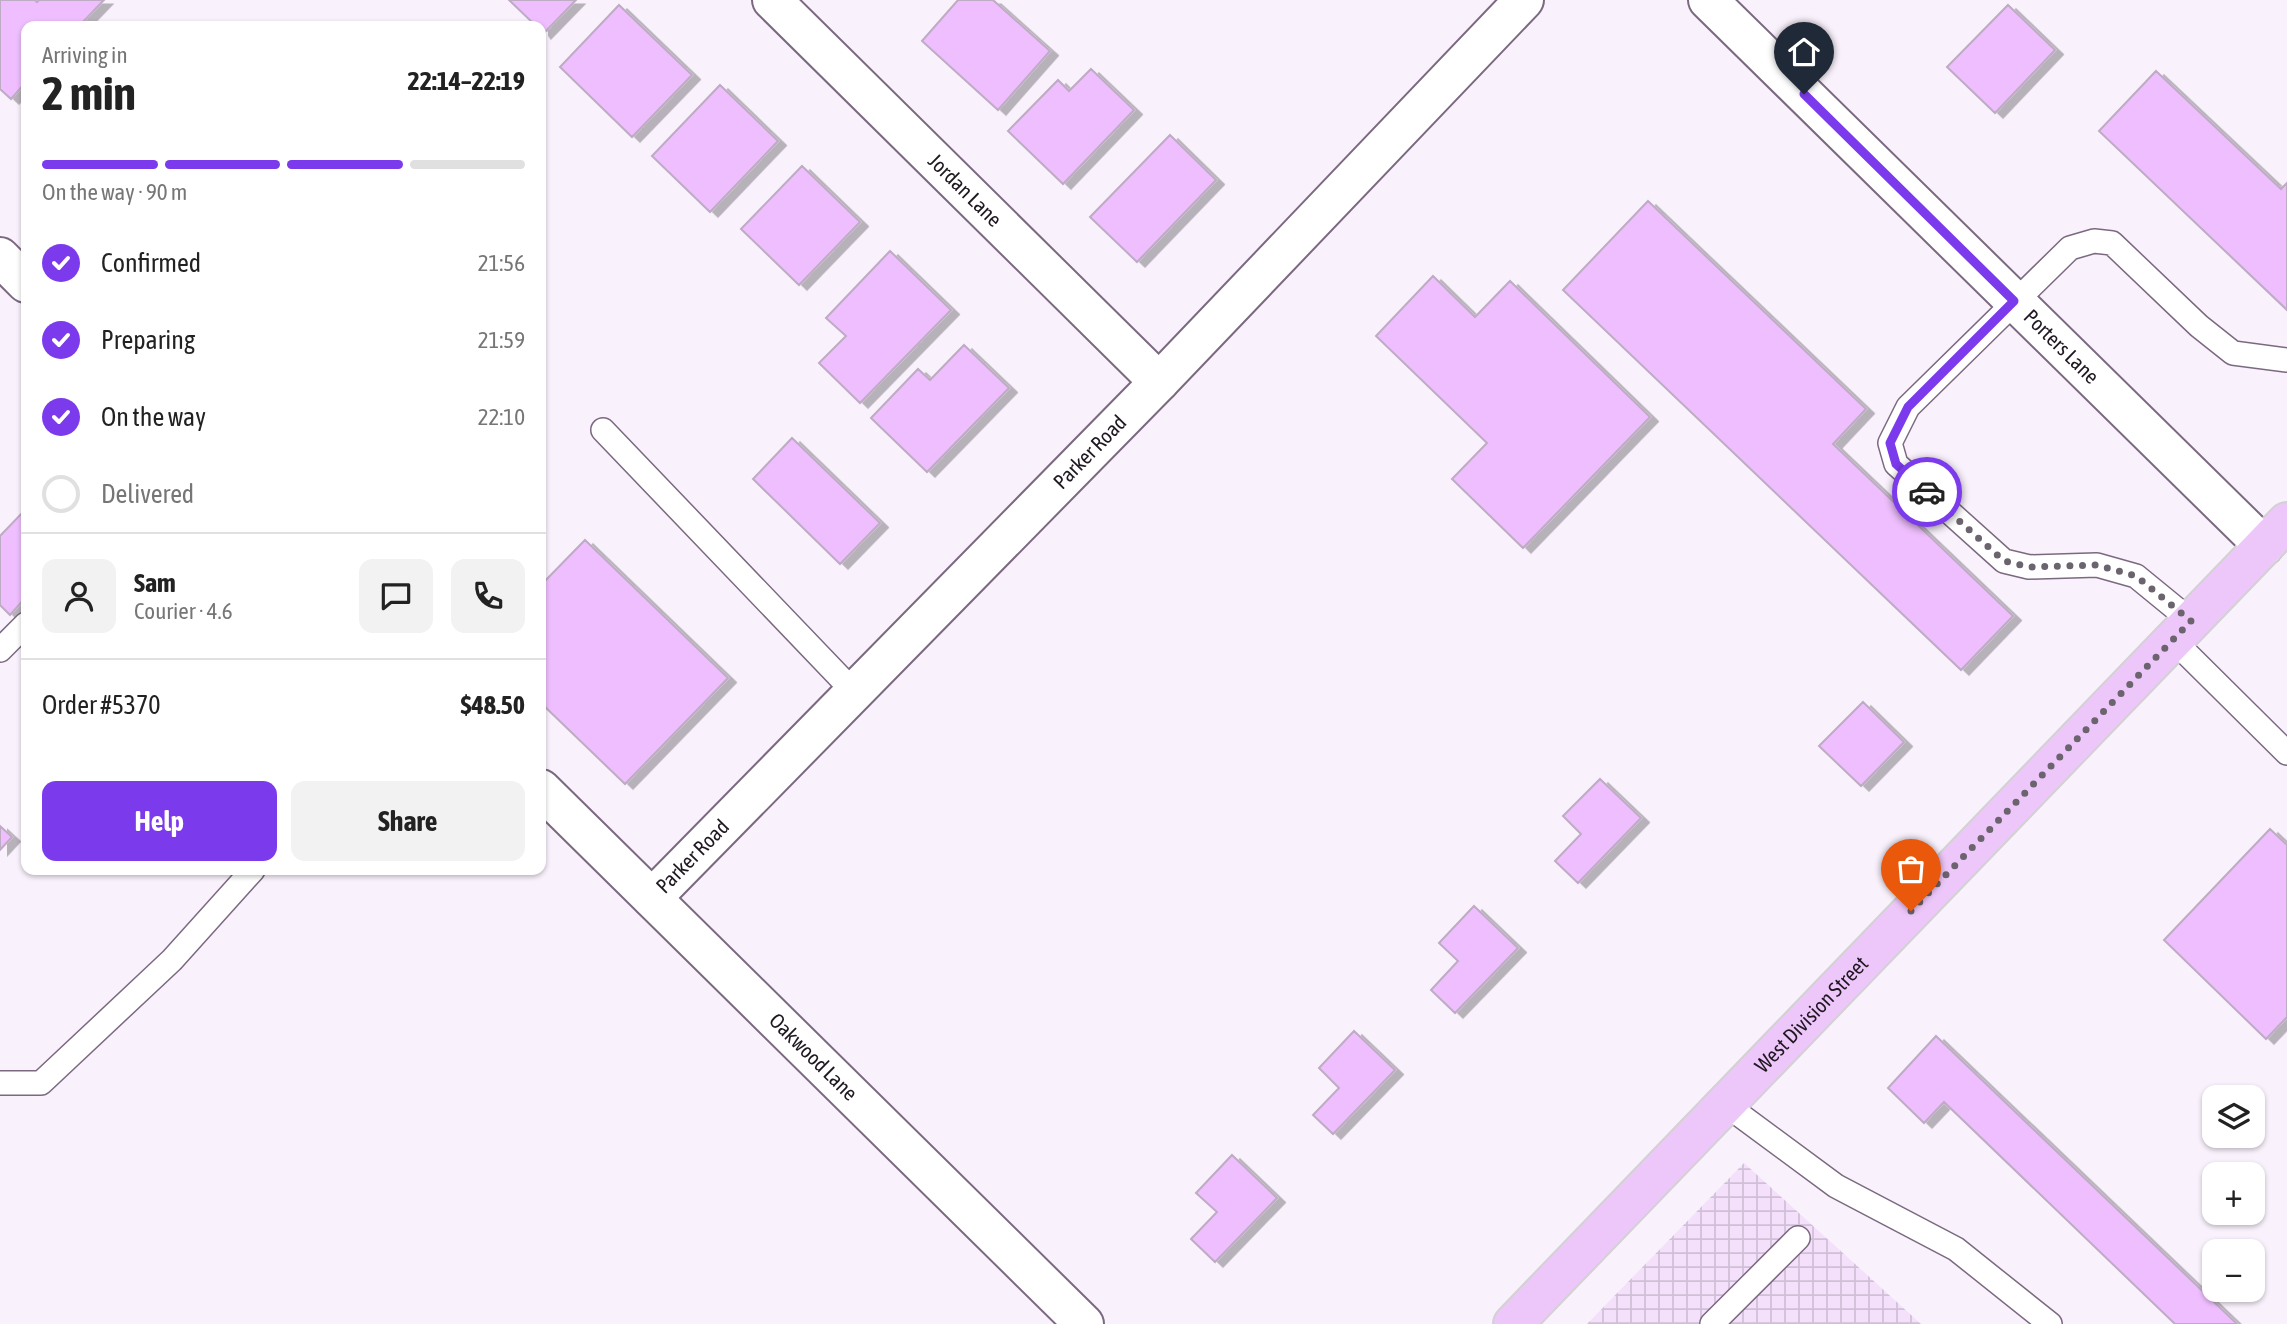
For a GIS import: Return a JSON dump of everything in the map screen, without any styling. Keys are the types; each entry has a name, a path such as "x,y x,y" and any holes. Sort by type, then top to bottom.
{"main road":[{"name":"West Division Street","path":"1513,1324 2275,534"}],"street":[{"name":"Jordan Lane","path":"772,0 1159,382"},
{"name":"Parker Road","path":"652,898 1159,382 1524,0"},
{"name":"Porters Lane","path":"1709,0 2014,301 2275,534"},
{"path":"0,257 21,278"},
{"name":"Oakwood Lane","path":"546,794 1084,1324"}],"lane":[{"path":"2287,360 2233,353 2199,326 2112,243 2094,241 2070,248 2014,301 1908,407 1890,443 1896,464 2004,561 2029,567 2097,565 2136,576 2287,753"},
{"path":"603,430 855,692"},
{"path":"0,650 21,629"},
{"path":"0,1083 41,1083 172,960 248,875"},
{"path":"1725,1104 1836,1186 1956,1249 2050,1324"},
{"path":"1712,1324 1798,1238"}],"shaded area":[{"path":"1744,1163 1921,1324 1587,1324"}],"building":[{"path":"0,0 104,0 84,21 21,21 21,88 11,99 0,89"},
{"path":"509,0 576,0 546,31 546,21 531,21"},
{"path":"958,0 993,0 1050,51 998,110 922,41"},
{"path":"619,5 692,75 632,137 560,67"},
{"path":"2008,5 2055,50 1995,113 1947,67"},
{"path":"1091,69 1134,110 1063,184 1008,131 1058,80 1069,91"},
{"path":"2156,71 2281,189 2287,183 2287,310 2099,131"},
{"path":"720,85 778,141 710,212 652,156"},
{"path":"1170,135 1216,180 1137,262 1090,217"},
{"path":"802,166 860,222 799,285 741,229"},
{"path":"1648,201 1866,409 1833,444 2013,616 1961,670 1563,290"},
{"path":"890,251 951,310 860,403 819,363 846,336 826,318"},
{"path":"1433,276 1475,317 1510,281 1650,417 1523,548 1452,479 1487,443 1376,336"},
{"path":"964,345 1009,388 927,472 871,418 918,369 930,380"},
{"path":"792,438 880,523 840,564 753,479"},
{"path":"21,514 21,603 10,615 0,605 0,536"},
{"path":"585,540 728,678 625,784 546,708 546,580"},
{"path":"1863,702 1904,742 1861,786 1819,746"},
{"path":"1600,779 1641,818 1578,883 1555,861 1581,834 1563,816"},
{"path":"0,826 12,837 0,850"},
{"path":"2270,829 2287,845 2287,1017 2266,1039 2164,940"},
{"path":"1474,906 1518,948 1455,1013 1431,990 1458,961 1439,943"},
{"path":"1354,1031 1395,1070 1333,1134 1313,1115 1339,1088 1319,1068"},
{"path":"1936,1036 2202,1291 2202,1302 2214,1302 2237,1324 2175,1324 1944,1102 1924,1123 1888,1088"},
{"path":"1232,1155 1277,1198 1215,1262 1191,1239 1217,1212 1196,1193"}],"way so far":[{"path":"1911,911 2191,621 2136,576 2097,565 2029,567 2004,561 1927,492"}],"route":[{"path":"1804,94 2014,301 1908,407 1890,443 1896,464 1927,492"}]}
